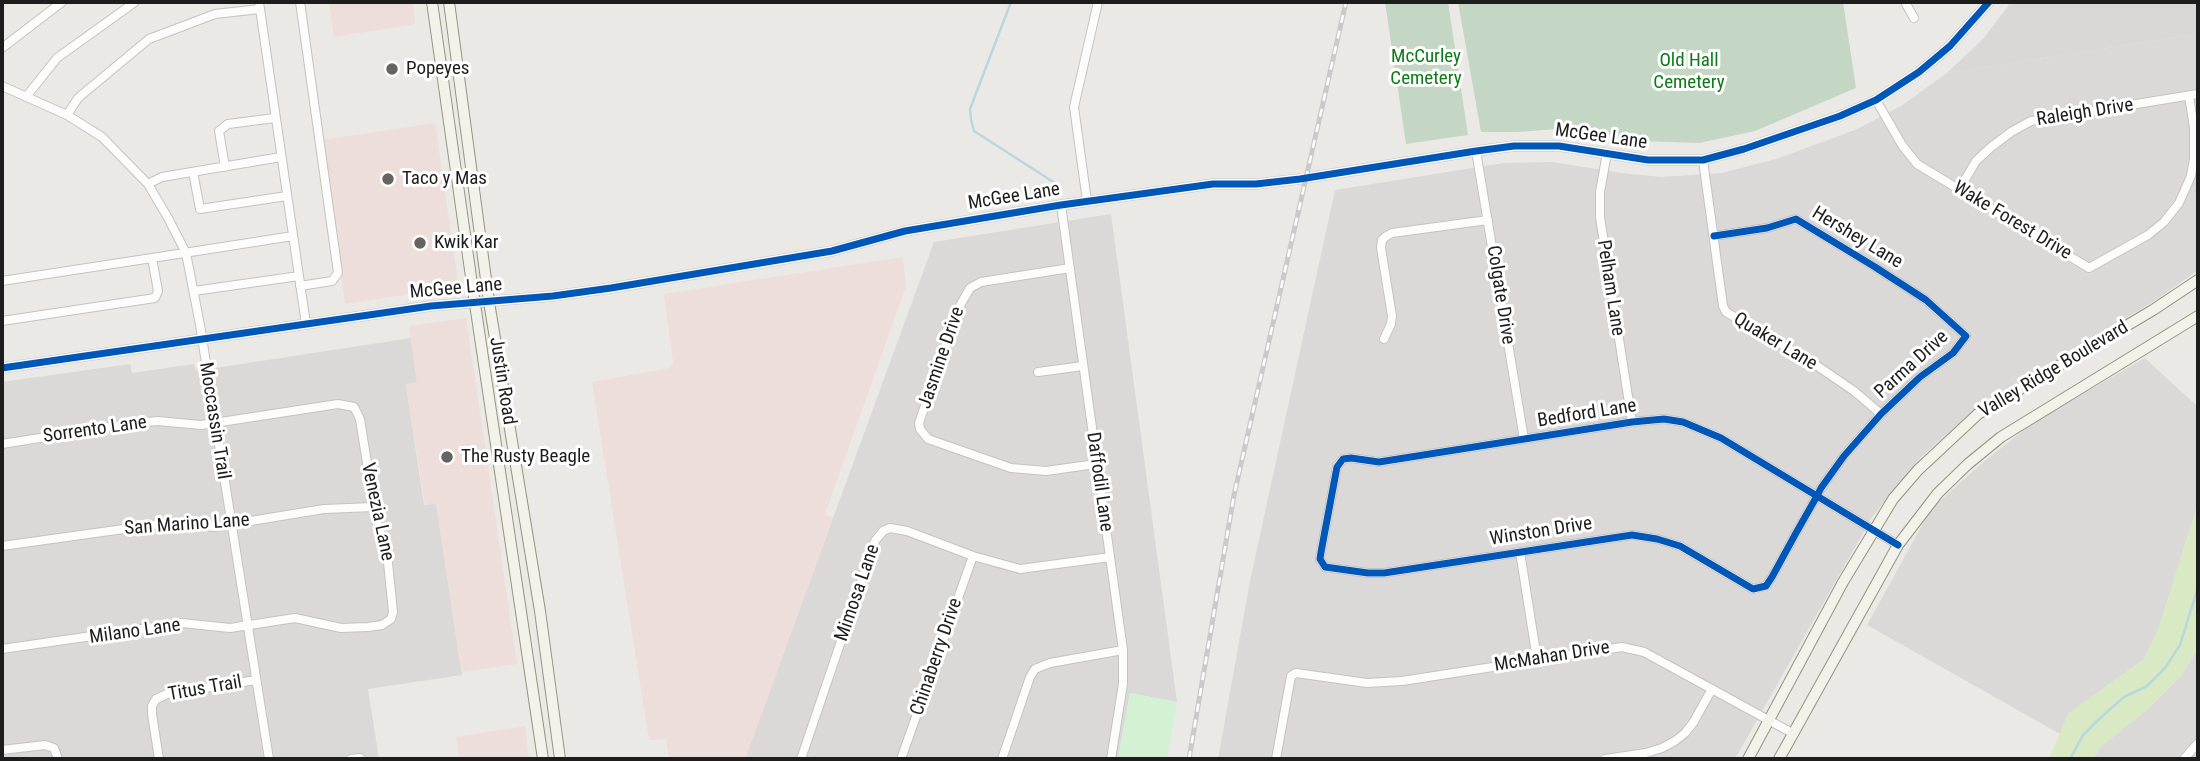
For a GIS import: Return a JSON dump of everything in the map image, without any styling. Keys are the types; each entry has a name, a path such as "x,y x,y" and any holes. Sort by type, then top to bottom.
{"main road":[{"name":"Justin Road","path":"432,2 543,759"},
{"name":"Justin Road","path":"449,2 489,302 560,759"},
{"name":"Valley Ridge Boulevard","path":"1748,759 1843,582 1893,499 1917,470 1978,414 2153,310 2198,280"},
{"name":"Valley Ridge Boulevard","path":"1779,759 1898,545 1938,493 1959,471 1992,444 2052,404 2198,316"},
{"path":"510,539 527,536"}],"street":[{"path":"2,48 62,2"},
{"path":"26,97 57,58 135,2"},
{"path":"300,2 338,273 332,281 300,286"},
{"path":"1087,201 1074,107 1098,2"},
{"path":"1905,2 1914,18"},
{"name":"McGee Lane","path":"2,368 474,302 553,296 832,251 905,231 1061,205 1213,184 1256,184 1300,179 1476,151 1537,145 1579,148 1648,160 1703,160 1840,116 1876,100 1919,72 1950,47 1989,2"},
{"path":"67,115 78,98 149,39 215,14 259,5 306,324"},
{"name":"Moccassin Trail","path":"2,86 67,115 102,137 148,184 186,253 269,759"},
{"name":"Wake Forest Drive","path":"1876,100 1912,158 1924,169 2089,268 2148,235 2164,222 2179,203 2191,176 2194,159 2194,95"},
{"name":"Raleigh Drive","path":"1959,190 1976,161 1990,148 2031,121 2194,95"},
{"path":"225,167 219,131 228,124 275,118"},
{"name":"Colgate Drive","path":"1476,151 1524,439"},
{"name":"Pelham Lane","path":"1607,153 1600,192 1600,217 1632,422"},
{"path":"148,184 162,177 281,157"},
{"name":"Quaker Lane","path":"1703,160 1726,312 1810,361 1854,391 1881,414"},
{"path":"193,172 200,209 287,197"},
{"name":"Daffodil Lane","path":"1061,205 1123,650 1123,684 1111,759"},
{"name":"Hershey Lane","path":"1714,236 1767,229 1796,219 1926,300 1966,336"},
{"path":"1384,339 1392,316 1382,240 1392,233 1488,220"},
{"path":"2,281 293,236"},
{"path":"2,321 155,298 158,290 152,258"},
{"name":"Jasmine Drive","path":"1070,268 981,282 970,288 958,309 919,423 928,439 1011,468 1046,471 1096,464"},
{"path":"194,291 299,276"},
{"name":"Parma Drive","path":"1760,588 1766,586 1772,577 1817,496 1844,456 1881,414 1920,377 1953,353 1966,336"},
{"path":"1038,372 1083,366"},
{"name":"Sorrento Lane","path":"2,444 135,423 159,421 197,425 338,404 354,407"},
{"name":"Venezia Lane","path":"354,407 360,419 373,507 389,566 393,597 391,619"},
{"name":"Bedford Lane","path":"1320,559 1337,467 1343,459 1379,462 1664,419 1693,425 1721,438 1898,545"},
{"name":"San Marino Lane","path":"2,546 174,522 203,526 230,525 324,509 373,507"},
{"name":"Mimosa Lane","path":"801,759 878,536 890,528 907,531 973,556 1020,569 1110,557"},
{"name":"Winston Drive","path":"1320,559 1325,567 1384,573 1612,536 1640,535 1679,546 1753,589 1760,588"},
{"path":"1520,552 1537,659"},
{"name":"Chinaberry Drive","path":"901,759 973,556"},
{"name":"Milano Lane","path":"2,649 182,623 219,628 295,618 350,628 383,625 391,619"},
{"name":"McMahan Drive","path":"1276,759 1291,676 1302,674 1367,683 1402,681 1622,646 1644,652 1794,734"},
{"path":"1002,759 1035,669 1050,663 1123,650"},
{"name":"Titus Trail","path":"159,759 152,714 156,699 167,694 256,680"},
{"path":"1605,759 1646,753 1675,741 1693,723 1712,690"},
{"path":"2184,759 2198,743"},
{"path":"2,750 45,745 54,748 58,759"}],"shaded area":[{"path":"329,2 413,2 415,24 334,37"},
{"path":"2011,2 2198,2 2198,34 1947,73 1984,38"},
{"path":"2198,34 2198,270 2159,298 1976,409 1922,456 1872,517 1735,759 1218,759 1250,581 1335,190 1503,163 1552,162 1661,177 1722,173 1776,159 1855,130 1901,106 1947,73"},
{"path":"435,123 458,282 454,287 345,304 322,140"},
{"path":"1111,214 1177,702 1130,693 1118,759 745,759 934,242"},
{"path":"903,257 906,286 825,514 833,518 745,759 669,759 666,739 649,740 592,382 669,368 673,362 664,294"},
{"path":"466,318 517,664 462,672 436,504 425,505 406,384 417,382 409,326"},
{"path":"411,338 417,383 406,385 424,505 436,503 462,675 368,689 379,759 2,759 2,382 130,364 132,373 194,364 196,371"},
{"path":"2145,358 2198,407 2198,503 2159,628 2144,659 2068,714 2060,734 1867,625 1931,509 1981,464 2034,422"},
{"path":"2198,648 2198,759 2093,759 2100,747 2149,708 2181,676"},
{"path":"525,726 529,759 460,759 456,737"}],"green space":[{"name":"McCurley Cemetery","path":"1385,2 1448,2 1468,135 1406,144"},
{"name":"Old Hall Cemetery","path":"1458,2 1843,2 1856,88 1755,131 1699,143 1640,141 1557,129 1481,132"},
{"path":"2198,503 2198,648 2181,676 2149,708 2100,747 2093,759 2049,759 2068,714 2144,659 2159,627"},
{"path":"1130,693 1177,702 1167,759 1118,759"}],"waterway":[{"path":"1011,2 970,109 971,120 974,131 1058,185"},
{"path":"2070,759 2083,735 2098,720 2124,697 2147,686 2165,668 2180,645 2198,587"}],"railway":[{"path":"1189,759 1234,495 1346,2"}],"cycle path":[{"path":"2,368 431,306 553,296 611,288 832,251 905,231 1061,205 1213,184 1256,184 1300,179 1514,146 1559,146 1648,160 1703,160 1840,116 1876,100 1919,72 1950,46 1989,2"},
{"path":"1714,236 1767,228 1796,219 1926,300 1966,336 1953,353 1920,377 1881,414 1844,456 1821,488 1817,496 1772,577 1766,586 1753,589 1680,546 1632,535 1384,573 1325,567 1320,559 1337,467 1343,459 1379,462 1664,419 1683,422 1721,438 1817,496 1898,545"}],"place":[{"name":"Popeyes","path":"392,69"},
{"name":"Taco y Mas","path":"388,179"},
{"name":"Kwik Kar","path":"420,243"},
{"name":"The Rusty Beagle","path":"447,457"}]}
